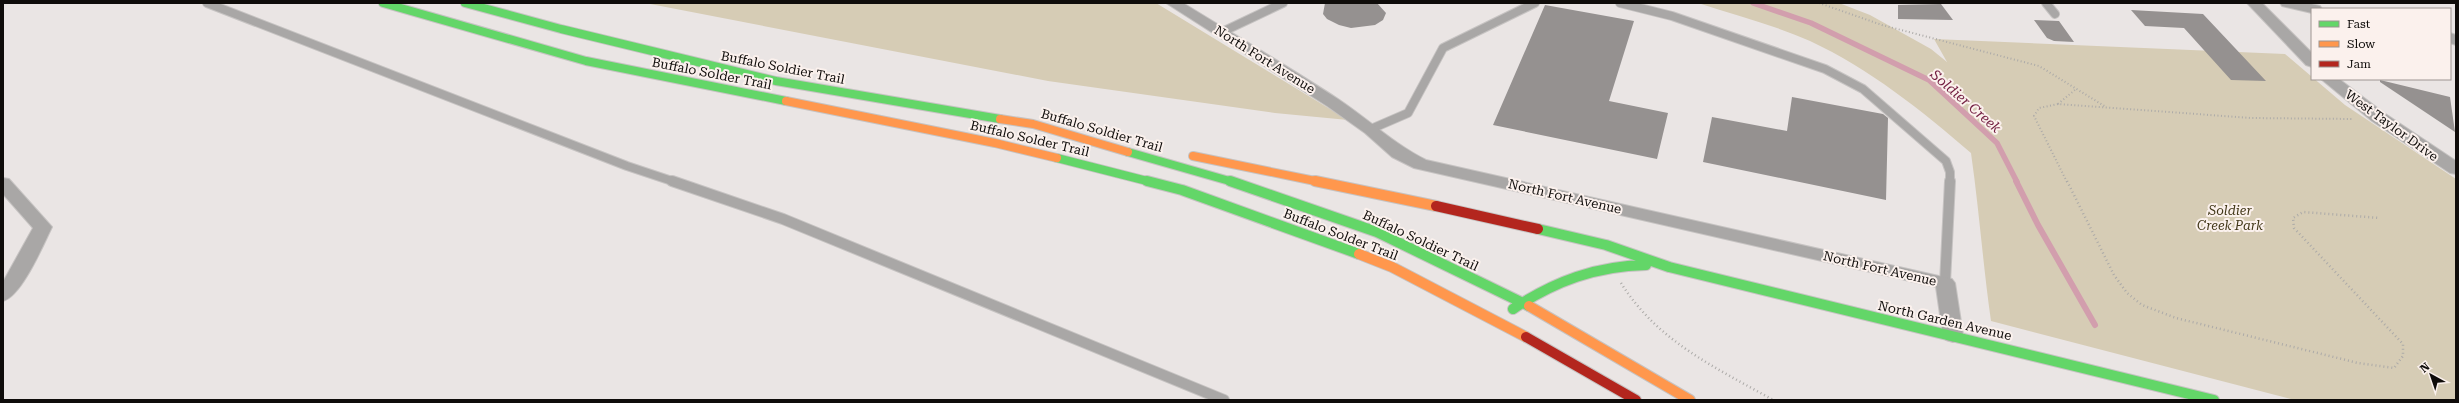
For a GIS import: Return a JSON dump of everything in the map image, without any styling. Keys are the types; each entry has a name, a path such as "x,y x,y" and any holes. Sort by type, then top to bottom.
{"main road":[{"name":"Buffalo Solder Trail","path":"383,3 586,61 995,143 1182,190 1284,225 1392,267 1498,321 1636,400"},
{"name":"Buffalo Soldier Trail","path":"465,3 561,29 776,81 1032,124 1250,186 1378,232 1523,302 1690,400"},
{"path":"1032,124 1149,148"},
{"path":"1180,154 1429,204 1606,245 1669,267"},
{"path":"1498,321 1523,302 1567,276 1597,267 1615,265 1669,267"},
{"name":"North Garden Avenue","path":"1669,267 2214,400"}],"street":[{"name":"North Fort Avenue","path":"1173,3 1222,32 1371,129 1398,153 1420,164 1945,283 1953,336"},
{"path":"2254,3 2311,61"},
{"path":"2287,3 2311,8"},
{"name":"West Taylor Drive","path":"2330,80 2378,117 2456,169"},
{"path":"3,183 43,227 12,284 3,294"}],"lane":[{"path":"207,3 627,166 783,218 1224,400"},
{"path":"1222,32 1282,3"},
{"path":"1371,129 1408,113 1443,48 1535,3"},
{"path":"1620,3 1672,16 1825,68 1862,89 1946,161 1950,172 1945,283"},
{"path":"2046,3 2055,14"}],"path":[{"path":"1819,3 1882,25 2039,66 2061,76 2076,89 2107,107"},
{"path":"2058,104 2070,96 2076,89"},
{"path":"2378,117 2343,120 2251,118 2058,104 2039,108 2034,116 2114,275 2127,293 2142,304 2176,318 2358,363 2394,368 2403,356 2403,344 2294,228 2293,218 2303,212 2380,218"},
{"path":"1615,265 1622,284 1639,312 1672,341 1773,400"}],"green space":[{"path":"645,3 1156,3 1348,120 1275,113 1048,81"},
{"name":"Soldier Creek Park","path":"1698,3 1839,3 1870,15 1931,49 1947,62 1934,39 2285,54 2311,76 2311,80 2316,80 2345,105 2456,179 2456,400 2295,400 1991,321 1971,153 1914,106 1874,77 1853,64 1810,41 1754,20"}],"building":[{"path":"1325,3 1377,3 1386,13 1383,20 1375,25 1351,28 1339,25 1327,19 1323,14"},
{"path":"1941,4 1953,20 1898,19 1898,5"},
{"path":"1545,5 1634,21 1609,101 1668,113 1657,159 1493,125"},
{"path":"2131,10 2203,14 2266,81 2231,80 2184,28 2145,26"},
{"path":"2034,20 2059,21 2074,42 2054,41 2047,38"},
{"path":"2380,80 2450,97 2455,132 2380,82"},
{"path":"1792,97 1883,114 1888,118 1886,200 1703,162 1712,117 1787,131"}],"waterway":[{"name":"Soldier Creek","path":"1753,3 1811,23 1929,80 1997,143 2017,182"},
{"name":"Soldier Creek","path":"2016,181 2038,225 2095,325"}],"traffic: fast":[{"path":"383,3 586,61 786,101"},
{"path":"465,3 561,29 776,81 1000,119"},
{"path":"1128,152 1250,187 1377,232 1529,306"},
{"path":"1057,158 1182,190 1359,254"},
{"path":"1538,229 1606,245 1669,267"},
{"path":"1513,309 1544,290 1576,276 1609,267 1646,265"},
{"path":"1669,267 2214,400"}],"traffic: slow":[{"path":"786,101 995,143 1057,158"},
{"path":"1000,119 1033,124 1128,152"},
{"path":"1193,156 1436,206"},
{"path":"1359,254 1392,267 1526,337"},
{"path":"1529,306 1690,400"}],"traffic: jam":[{"path":"1436,206 1538,229"},
{"path":"1526,337 1636,400"}]}
